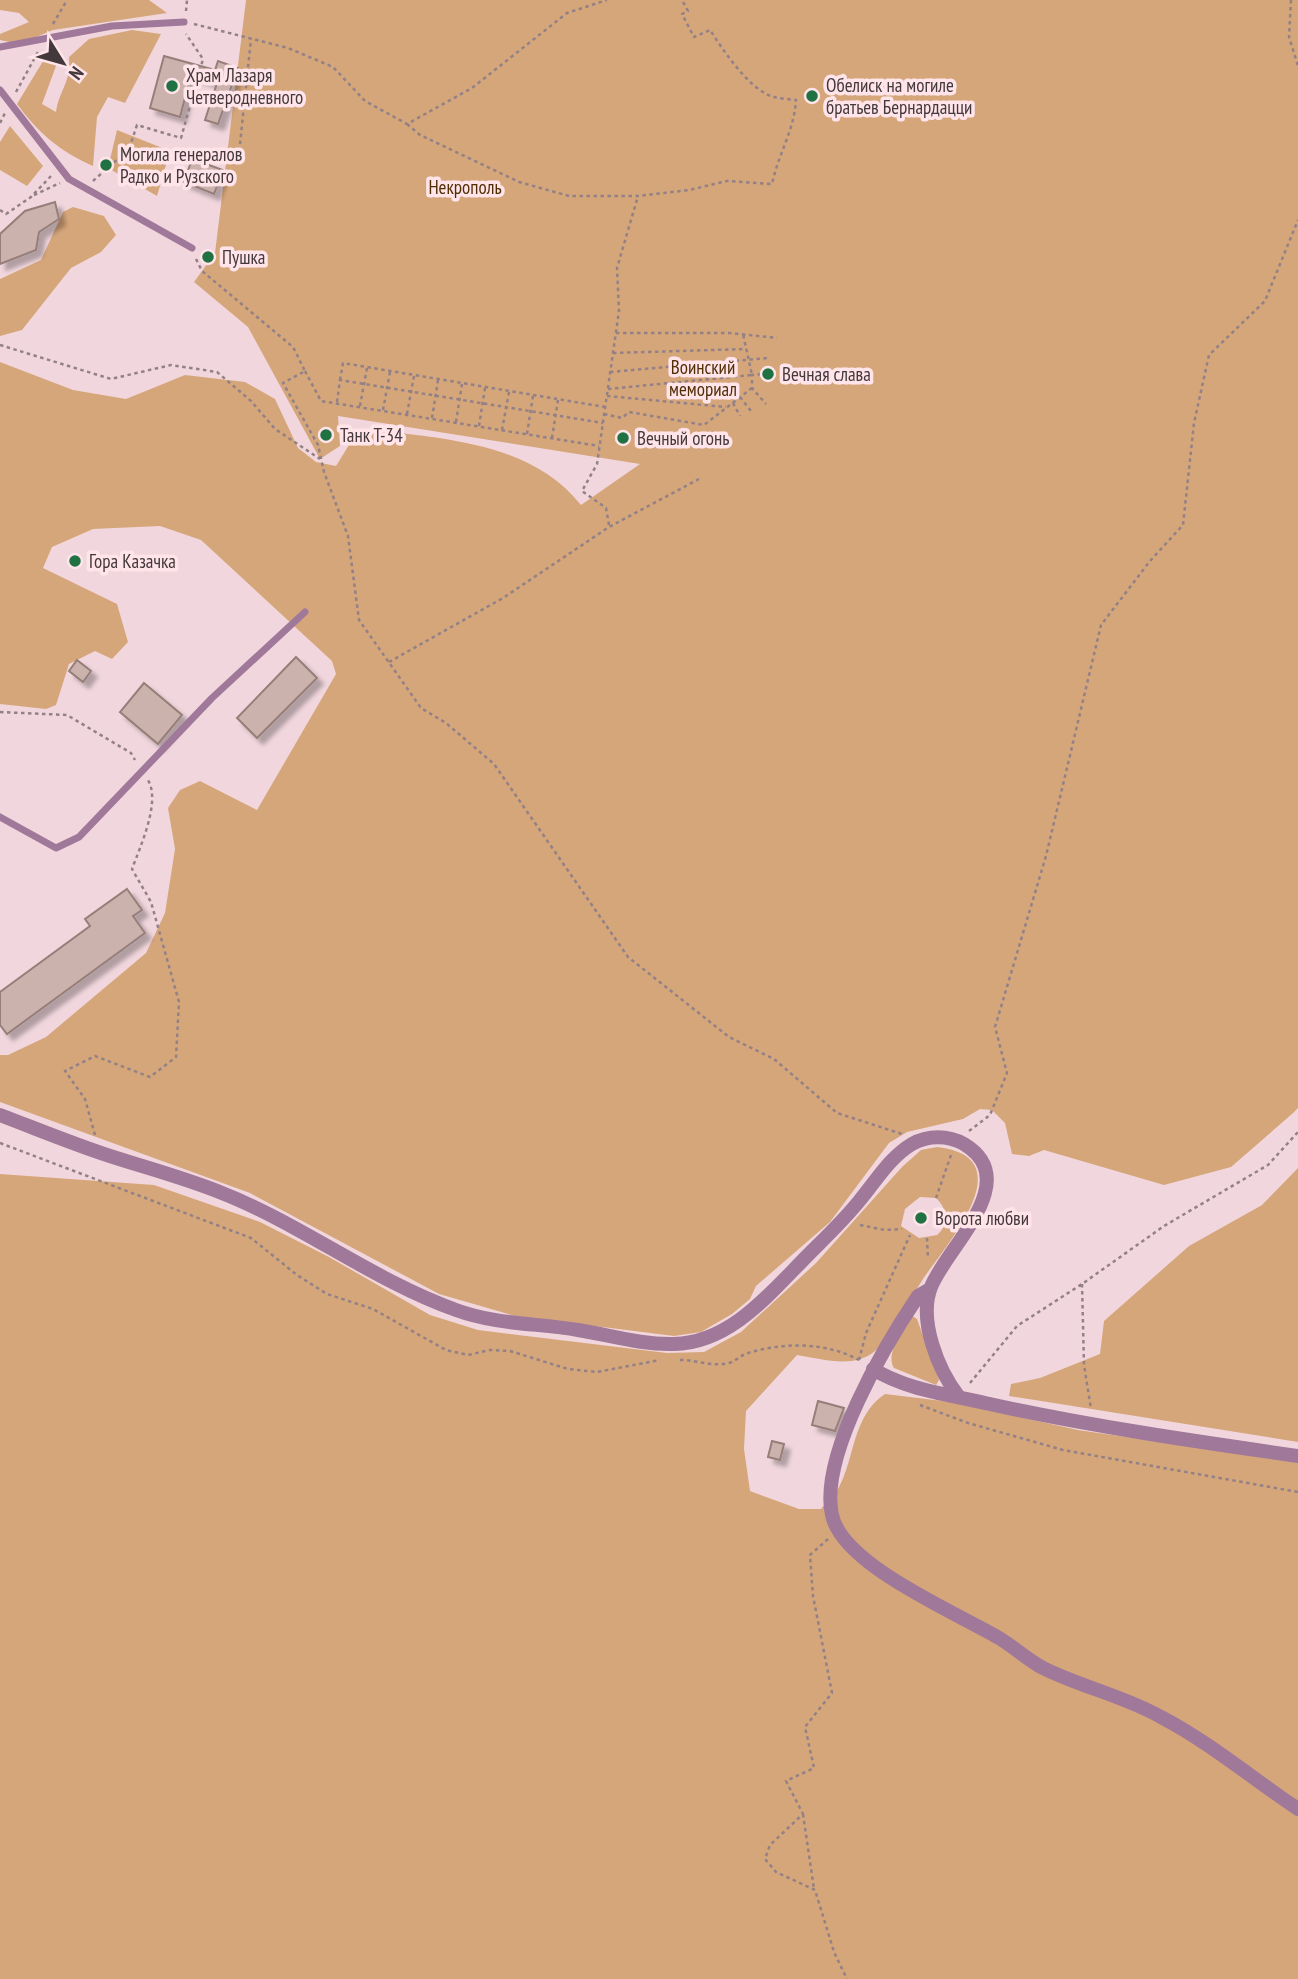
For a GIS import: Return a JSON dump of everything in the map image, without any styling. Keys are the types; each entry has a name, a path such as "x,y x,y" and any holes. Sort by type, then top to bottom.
{"street":[{"path":"0,1115 99,1152 221,1192 305,1231 421,1296 459,1311 512,1325 576,1329 626,1340 673,1345 701,1341 732,1325 764,1300 851,1211 896,1157 922,1140 934,1137 956,1140 980,1159 985,1169 986,1190 972,1223 930,1289 927,1318 935,1349 950,1385 959,1397"},
{"path":"930,1289 918,1296 873,1369 841,1446 830,1490 832,1515 837,1531 899,1585 1002,1640 1043,1668 1130,1700 1165,1718 1298,1809"},
{"path":"873,1369 886,1377 935,1393 1080,1424 1298,1456"}],"lane":[{"path":"0,47 112,26 184,22"},
{"path":"0,90 69,179 192,248"},
{"path":"0,817 56,848 79,836 143,773 212,698 304,612"}],"path":[{"path":"407,124 439,109 472,88 567,13 607,0"},
{"path":"85,188 130,149 137,125 180,138 202,59 187,40 184,22 288,48 333,67 365,101 407,124 420,135 519,182 569,196 638,196 689,190 727,181 772,184 779,154 794,124 796,100 772,97 759,88 728,58 710,30 694,37 682,14 688,11 682,0"},
{"path":"1291,0 1289,37 1298,66"},
{"path":"240,144 251,39"},
{"path":"31,197 59,166"},
{"path":"0,219 31,197 69,179"},
{"path":"609,527 606,508 582,491 597,464 619,311 617,268 638,196"},
{"path":"0,210 6,214"},
{"path":"936,1198 956,1140 990,1115 1007,1073 995,1027 1046,856 1101,625 1150,561 1183,525 1194,423 1209,355 1265,301 1298,220"},
{"path":"202,271 293,347 321,401 599,446"},
{"path":"616,333 743,334 777,338"},
{"path":"743,334 752,375 752,388 766,404"},
{"path":"0,345 110,379 171,365 217,372 251,401 275,429 320,459"},
{"path":"613,353 746,349"},
{"path":"610,372 768,358"},
{"path":"337,402 343,363 605,407"},
{"path":"360,406 367,367"},
{"path":"305,371 283,383 318,445 348,536 359,620 421,708 446,723 494,764 628,957 729,1037 774,1059 837,1113 922,1140"},
{"path":"383,410 390,371"},
{"path":"608,389 761,374"},
{"path":"407,414 414,375"},
{"path":"432,418 438,379"},
{"path":"340,380 603,423"},
{"path":"456,422 462,383"},
{"path":"479,426 485,387"},
{"path":"604,414 622,418 629,412 704,425 752,388"},
{"path":"502,430 509,391"},
{"path":"527,434 534,395"},
{"path":"607,396 727,407"},
{"path":"740,397 751,411"},
{"path":"552,438 558,399"},
{"path":"733,403 740,416"},
{"path":"389,662 503,598 609,527 699,479"},
{"path":"0,712 68,715 131,753 151,786 149,820 132,869 151,902 161,947 179,1002 176,1057 150,1077 95,1056 65,1071 85,1099 99,1152"},
{"path":"959,1397 1017,1326 1164,1226 1268,1165 1298,1132"},
{"path":"851,1211 859,1225 885,1230 902,1229"},
{"path":"859,1360 866,1333 910,1235"},
{"path":"927,1238 929,1261"},
{"path":"1082,1284 1084,1365 1091,1409"},
{"path":"837,1531 810,1555 813,1596 832,1693 805,1727 814,1768 786,1781 803,1814 814,1889 834,1952 848,1979"},
{"path":"803,1814 770,1844 765,1859 776,1872 814,1889"}],"green space":[{"path":"0,0 149,0 167,13 53,30 19,44 0,40 0,34 29,22 19,13 0,10"},
{"path":"246,0 1298,0 1298,1108 1292,1114 1231,1167 1164,1185 1044,1150 1029,1156 1012,1154 1005,1123 992,1110 980,1109 963,1119 907,1132 889,1143 830,1222 756,1286 750,1299 732,1314 701,1332 674,1336 515,1316 439,1294 250,1193 0,1102 0,1055 8,1055 46,1037 146,953 165,913 175,849 168,808 180,790 200,781 257,810 336,674 332,661 201,540 160,526 93,529 52,547 43,568 117,604 128,642 112,659 95,651 69,664 56,705 46,709 0,704 0,362 73,390 126,399 185,375 245,382 275,399 298,448 316,462 336,466 357,432 367,429 425,436 511,455 560,484 581,505 640,464 338,416 340,446 320,459 248,327 194,282 215,253"},
{"path":"132,30 161,34 125,103 108,97 97,117 93,166 51,141 17,104 51,48 56,66 42,104 56,112 67,80 69,57 89,39"},
{"path":"10,126 43,166 27,186 0,170 0,142"},
{"path":"117,130 170,151 157,196 108,168"},
{"path":"73,207 104,216 116,235 101,252 71,268 22,330 0,336 0,279 41,260 63,212"},
{"path":"937,1147 963,1154 975,1167 977,1184 972,1204 894,1327 875,1351 867,1357 848,1361 797,1355 746,1411 744,1449 750,1491 799,1509 821,1509 839,1487 866,1414 885,1394 951,1402 1078,1430 1298,1462 1298,1979 0,1979 0,1174 154,1185 260,1222 329,1257 430,1315 478,1330 667,1353 704,1352 741,1332 816,1263 902,1167 921,1150","holes":["920,1197 936,1198 946,1217 944,1227 937,1235 919,1238 901,1226 905,1209"]},
{"path":"1298,1168 1298,1442 1009,1396 1011,1384 1040,1378 1100,1354 1104,1321 1189,1246 1262,1205"},
{"path":"911,1315 917,1319 939,1380 936,1385 894,1368 892,1363 893,1349"}],"building":[{"path":"164,56 215,70 218,61 238,68 218,124 205,120 217,83 191,75 180,117 150,108"},
{"path":"192,159 223,170 214,194 184,182"},
{"path":"55,202 59,219 39,232 36,250 0,264 0,234 25,211"},
{"path":"296,657 317,678 257,738 237,718"},
{"path":"77,660 91,671 83,682 69,671"},
{"path":"144,683 182,715 158,744 120,712"},
{"path":"127,889 142,910 133,916 145,933 7,1034 0,1025 0,992 90,926 85,919"},
{"path":"818,1401 844,1408 835,1431 812,1425"},
{"path":"772,1441 784,1444 780,1460 768,1457"}],"place":[{"name":"Храм Лазаря Четверодневного","path":"172,86"},
{"name":"Обелиск на могиле братьев Бернардацци","path":"812,96"},
{"name":"Могила генералов Радко и Рузского","path":"106,165"},
{"name":"Пушка","path":"208,257"},
{"name":"Вечная слава","path":"768,374"},
{"name":"Танк Т-34","path":"326,435"},
{"name":"Вечный огонь","path":"623,438"},
{"name":"Гора Казачка","path":"75,561"},
{"name":"Ворота любви","path":"921,1218"}],"park label":[{"name":"Некрополь","path":"465,187"},
{"name":"Воинский мемориал","path":"703,378"}]}
